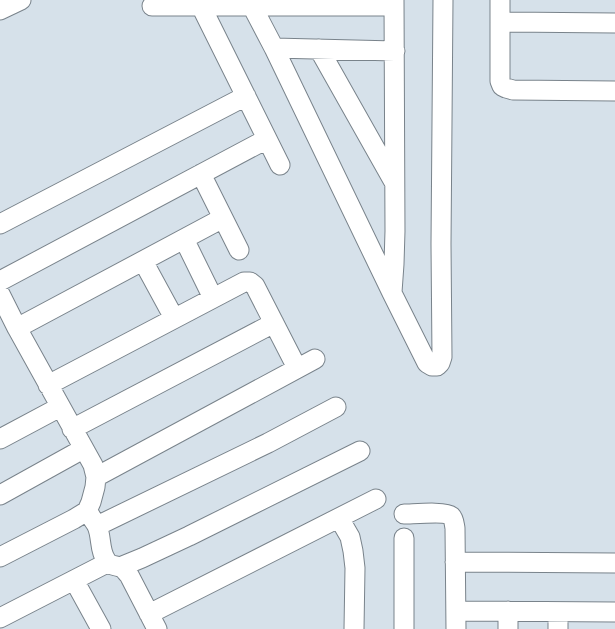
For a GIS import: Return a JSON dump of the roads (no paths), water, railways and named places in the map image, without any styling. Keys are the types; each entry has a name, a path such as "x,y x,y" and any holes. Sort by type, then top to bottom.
{"street":[{"path":"0,10 21,0"},
{"path":"252,6 274,48 427,363 432,366 437,366 442,357 441,244 443,0"},
{"path":"500,0 500,81 502,86 513,90 615,91"},
{"path":"152,6 252,6 394,3 395,231 392,293"},
{"path":"200,6 280,165"},
{"path":"500,22 615,23"},
{"path":"274,48 395,52"},
{"path":"319,49 394,183"},
{"path":"0,224 246,96"},
{"path":"267,140 201,174 0,293 17,328 93,465 96,477 91,502 92,518 99,534 103,557 114,565 125,570 129,575 153,621 376,499"},
{"path":"201,174 239,250"},
{"path":"17,328 223,218"},
{"path":"184,239 213,298"},
{"path":"143,261 174,318"},
{"path":"48,385 244,282 250,282 255,286 297,368"},
{"path":"72,429 274,323"},
{"path":"96,477 315,359"},
{"path":"0,439 60,407"},
{"path":"0,557 74,519 92,518 268,443 336,407"},
{"path":"0,495 83,449"},
{"path":"0,618 74,580 114,565 142,558 360,451"},
{"path":"404,514 443,513 450,515 454,520 456,620 558,620 615,612"},
{"path":"339,518 350,537 354,551 354,629"},
{"path":"404,538 404,629"},
{"path":"455,562 615,563"},
{"path":"74,580 101,629"},
{"path":"614,629 615,601"}]}
